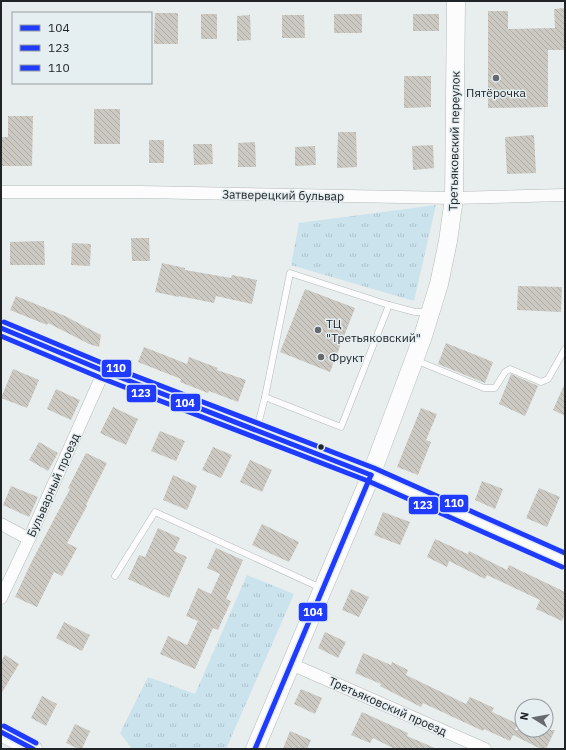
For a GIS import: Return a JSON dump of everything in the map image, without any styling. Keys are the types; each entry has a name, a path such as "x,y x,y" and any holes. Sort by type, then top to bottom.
{"main road":[{"name":"Третьяковский переулок","path":"256,749 371,475 431,312 439,284 454,198 456,1"},
{"path":"1,328 257,431 371,475 565,561"},
{"path":"1,732 34,749"}],"street":[{"name":"Затверецкий бульвар","path":"1,192 140,192 454,198 565,195"},
{"name":"Бульварный проезд","path":"1,598 29,539 104,370"},
{"path":"1,524 29,539"},
{"name":"Третьяковский проезд","path":"291,664 485,749"}],"lane":[{"path":"257,431 290,273 389,305 415,312 431,312"},
{"path":"265,397 341,427 389,305"},
{"path":"413,359 484,388 495,388 505,372 510,370 541,382 548,379 565,349"},
{"path":"115,576 155,512 323,589"}],"green space":[{"path":"436,205 414,301 291,265 299,223"},
{"path":"247,575 294,594 226,749 132,749 120,733 148,677 195,694"}],"building":[{"path":"565,8 565,50 548,50 548,107 488,108 488,11 508,11 508,29 555,28 554,9"},
{"path":"155,13 178,13 178,44 154,44"},
{"path":"201,14 217,14 217,39 201,39"},
{"path":"334,14 362,14 362,33 334,33"},
{"path":"413,14 439,14 439,31 413,31"},
{"path":"250,15 251,40 237,41 237,16"},
{"path":"282,15 304,15 305,38 282,38"},
{"path":"404,76 431,76 431,107 404,108"},
{"path":"94,109 120,109 120,144 94,144"},
{"path":"8,116 33,116 32,166 1,166 1,137 8,137"},
{"path":"338,132 356,132 357,167 337,168"},
{"path":"534,135 536,173 507,174 505,137"},
{"path":"149,140 164,140 164,163 149,163"},
{"path":"255,142 256,167 238,167 238,143"},
{"path":"193,144 212,144 213,164 194,165"},
{"path":"433,145 434,168 413,170 412,146"},
{"path":"315,146 316,165 295,166 295,147"},
{"path":"131,238 149,238 150,261 132,261"},
{"path":"44,241 45,265 10,265 10,242"},
{"path":"72,243 91,244 90,266 71,265"},
{"path":"162,263 185,268 185,270 231,278 232,275 257,280 252,304 216,296 214,303 155,292"},
{"path":"518,286 562,287 561,312 517,310"},
{"name":"ТЦ \"Третьяковский\"","path":"305,289 355,308 330,372 280,352"},
{"path":"16,296 65,316 101,335 99,347 89,344 48,323 47,325 10,310"},
{"path":"446,343 493,362 485,383 438,364"},
{"path":"144,347 187,364 189,357 218,368 217,370 246,380 238,402 209,391 208,393 180,382 181,379 138,362"},
{"path":"13,369 39,380 27,408 1,398"},
{"path":"511,374 538,386 525,416 499,404"},
{"path":"565,383 565,416 553,410"},
{"path":"56,389 80,400 71,420 47,409"},
{"path":"113,407 138,419 126,445 100,433"},
{"path":"421,408 437,414 426,440 431,442 418,475 397,467"},
{"path":"160,431 185,441 176,461 151,451"},
{"path":"39,442 58,453 48,471 29,460"},
{"path":"213,447 232,455 221,478 202,470"},
{"path":"86,453 107,463 86,505 87,506 67,543 77,548 62,576 54,572 37,607 15,597 70,489 68,488"},
{"path":"250,460 272,470 262,492 240,482"},
{"path":"173,475 197,486 187,510 163,500"},
{"path":"482,481 503,489 495,509 475,500"},
{"path":"11,486 38,497 29,517 3,505"},
{"path":"539,488 560,497 547,527 526,518"},
{"path":"383,512 410,522 400,545 374,535"},
{"path":"262,524 299,542 289,562 252,545"},
{"path":"158,528 180,538 174,551 187,557 169,598 128,579 139,555 145,557"},
{"path":"435,539 468,554 469,551 507,570 509,565 565,592 565,614 562,621 536,609 540,600 487,575 485,579 449,561 447,567 427,557"},
{"path":"216,548 243,560 226,599 231,601 218,630 213,628 195,669 160,654 168,636 187,645 198,621 186,616 198,588 211,594 220,574 207,568"},
{"path":"351,589 369,597 359,617 342,610"},
{"path":"64,622 90,635 82,651 56,638"},
{"path":"325,632 346,642 338,658 318,648"},
{"path":"363,653 391,665 392,662 408,670 406,675 466,704 470,697 494,708 492,712 514,722 514,736 510,741 484,729 483,731 423,703 421,707 380,686 381,684 355,673"},
{"path":"5,655 19,664 1,694 1,661"},
{"path":"301,689 322,698 315,714 294,704"},
{"path":"42,696 57,704 46,726 31,718"},
{"path":"362,712 408,733 407,736 437,749 395,749 373,738 370,743 351,735"},
{"path":"75,724 90,731 82,749 66,743"},
{"path":"290,731 311,740 307,749 283,749"},
{"path":"519,738 551,738 546,749 541,749"}],"transit line":[{"name":"110","path":"4,322 107,365 374,468 565,553"},
{"name":"104","path":"1,328 104,371 371,475"},
{"name":"123","path":"1,336 101,378 368,481 562,567"},
{"name":"104","path":"255,749 371,475"},
{"name":"110","path":"4,726 36,743"},
{"name":"104","path":"1,732 33,749"}],"place":[{"name":"Пятёрочка","path":"496,78"},
{"name":"ТЦ \"Третьяковский\"","path":"318,330"},
{"name":"Фрукт","path":"321,357"}]}
